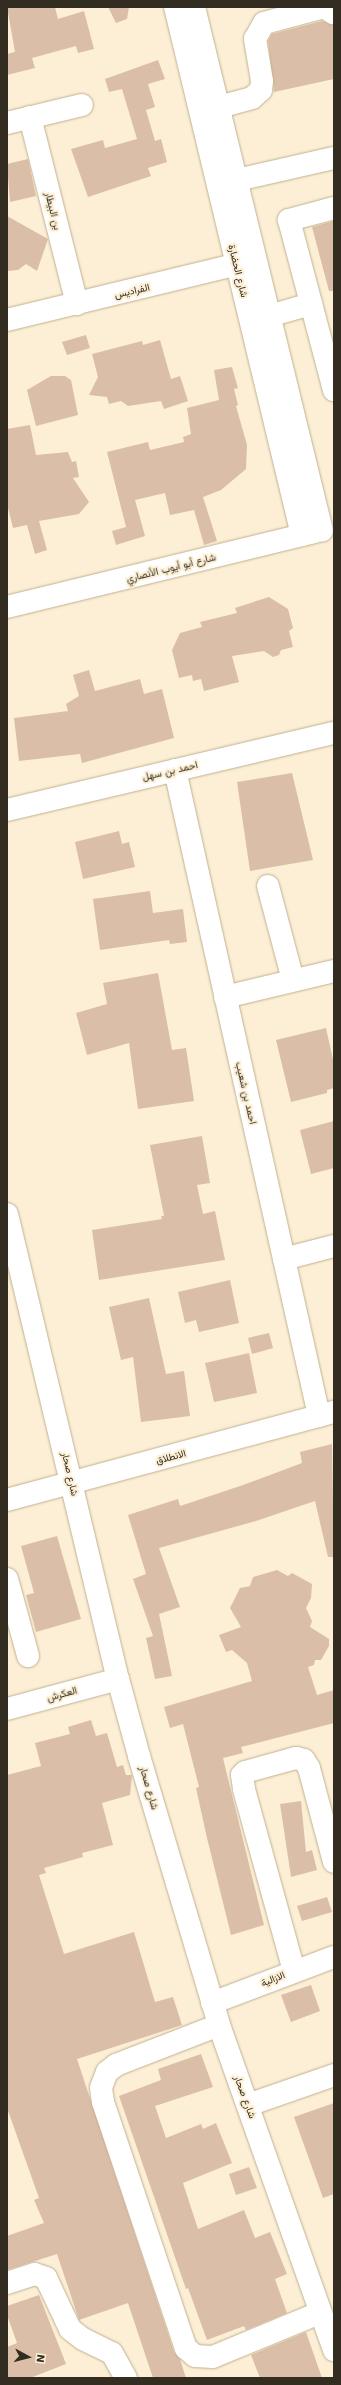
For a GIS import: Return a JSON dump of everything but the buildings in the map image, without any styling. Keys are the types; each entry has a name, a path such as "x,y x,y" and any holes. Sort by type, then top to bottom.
{"street":[{"name":"شارع الحضارة","path":"175,7 320,531"},
{"name":"شارع الحضارة","path":"194,7 237,180 246,262 269,316 320,531"},
{"path":"219,107 252,98 261,90 262,81 255,39 264,24 324,7 333,13"},
{"path":"7,123 82,105"},
{"name":"بن البيطار","path":"30,118 77,304"},
{"path":"237,180 334,158"},
{"path":"334,208 289,220 334,390"},
{"name":"الفراديس","path":"7,320 246,262"},
{"path":"269,316 311,304"},
{"name":"شارع أبو أيوب الأنصاري","path":"7,607 320,531"},
{"name":"احمد بن سهل","path":"7,810 334,733"},
{"name":"احمد بن شعيب","path":"175,770 284,1259 326,1414"},
{"path":"268,886 293,980"},
{"path":"225,997 334,970"},
{"name":"شارع صحار","path":"7,1214 73,1484 118,1679 219,2025 319,2313 334,2350"},
{"path":"284,1259 334,1246"},
{"name":"الانطلاق","path":"7,1500 73,1484 326,1414"},
{"path":"7,1579 28,1656"},
{"name":"العكرش","path":"7,1709 118,1679"},
{"path":"294,1971 244,1789 242,1775 246,1772 296,1758 304,1760 309,1768 334,1862"},
{"name":"الازالية","path":"212,2003 334,1957"},
{"path":"219,2025 116,2065 107,2072 102,2088 103,2102 186,2348 195,2356 213,2357 319,2313"},
{"path":"248,2105 334,2075"},
{"path":"7,2283 35,2274 46,2278 70,2329 83,2339 112,2353 126,2378"}]}
